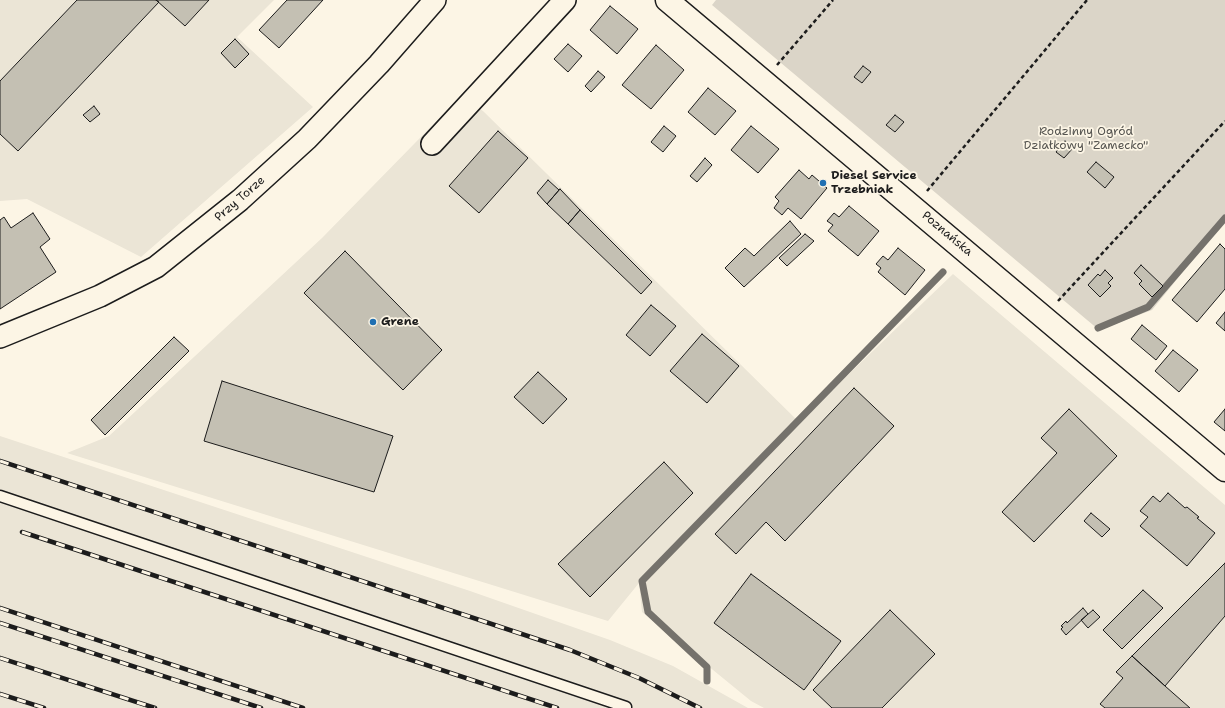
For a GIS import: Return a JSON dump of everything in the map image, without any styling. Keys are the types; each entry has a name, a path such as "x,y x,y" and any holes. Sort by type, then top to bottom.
{"street":[{"name":"Przy Torze","path":"0,337 100,296 156,267 240,200 307,139 379,64 435,0"},
{"path":"432,144 565,0"},
{"name":"Poznańska","path":"667,0 1225,470"}],"lane":[{"path":"0,496 626,707"}],"path":[{"path":"764,81 833,0"},
{"path":"914,207 1087,0"},
{"path":"1044,316 1225,121"}],"shaded area":[{"path":"0,0 274,0 237,37 313,107 141,257 27,199 0,201"},
{"path":"461,96 483,111 799,422 953,274 1225,505 1225,708 764,708 751,701 642,612 639,583 608,621 67,453 109,436 322,238"},
{"path":"0,436 470,591 610,640 673,666 748,708 0,708"}],"green space":[{"name":"Rodzinny Ogród Działkowy \"Zamecko\"","path":"716,0 1225,0 1225,220 1152,310 1099,330 712,5"}],"building":[{"path":"77,0 156,0 159,2 18,151 0,134 0,81"},
{"path":"156,0 209,0 185,26"},
{"path":"287,0 323,0 279,48 259,30"},
{"path":"610,6 638,29 617,54 590,30"},
{"path":"235,39 249,54 235,68 221,53"},
{"path":"568,44 582,56 568,72 554,59"},
{"path":"656,45 684,70 651,109 622,85"},
{"path":"863,66 871,72 862,83 854,77"},
{"path":"598,71 605,77 591,92 585,86"},
{"path":"708,88 736,111 715,135 688,112"},
{"path":"94,106 100,114 90,122 83,115"},
{"path":"895,115 904,122 895,132 886,125"},
{"path":"664,126 676,136 663,152 651,142"},
{"path":"751,126 779,149 758,173 731,150"},
{"path":"498,131 528,158 479,213 449,186"},
{"path":"1065,141 1073,148 1064,158 1056,152"},
{"path":"705,158 712,165 697,182 690,176"},
{"path":"1096,162 1114,177 1105,188 1087,172"},
{"path":"799,170 809,179 812,175 827,188 801,219 788,208 782,215 774,208 779,201 775,197"},
{"path":"548,180 559,190 547,204 537,193"},
{"path":"560,189 580,210 568,224 547,204"},
{"path":"849,206 879,231 858,256 828,231 833,225 827,221 834,213 839,217"},
{"path":"580,210 652,282 641,294 568,224"},
{"path":"33,213 50,239 40,247 56,272 0,309 0,220 4,217 11,228"},
{"path":"790,221 801,234 744,287 725,268 745,248 754,256"},
{"path":"805,234 814,241 787,266 779,258"},
{"path":"1220,244 1225,249 1225,289 1197,322 1172,300"},
{"path":"898,248 925,270 905,295 878,272 881,268 876,264 883,256 888,260"},
{"name":"Grene","path":"345,251 442,350 403,390 304,293"},
{"path":"1141,265 1163,286 1152,297 1139,284 1142,281 1134,273"},
{"path":"1105,270 1113,278 1108,283 1111,286 1100,297 1088,285 1098,274 1100,276"},
{"path":"651,305 676,326 650,356 626,335"},
{"path":"1225,312 1225,331 1216,323"},
{"path":"1142,325 1167,346 1156,360 1131,339"},
{"path":"702,334 739,366 707,403 670,371"},
{"path":"174,337 189,351 105,435 91,420"},
{"path":"1173,350 1198,370 1179,392 1155,371"},
{"path":"538,372 567,399 543,424 514,397"},
{"path":"222,381 393,436 374,492 204,441"},
{"path":"854,388 894,426 785,541 766,522 736,554 715,534"},
{"path":"1069,409 1117,456 1034,542 1002,512 1057,453 1041,438"},
{"path":"1225,409 1225,431 1214,422"},
{"path":"664,462 693,493 590,597 558,564"},
{"path":"1168,493 1185,508 1187,507 1199,517 1197,518 1215,533 1187,566 1140,526 1148,517 1140,511 1153,496 1160,502"},
{"path":"1091,513 1110,529 1102,537 1084,521"},
{"path":"1225,563 1225,616 1165,686 1132,656"},
{"path":"751,574 841,641 804,690 714,623"},
{"path":"1143,590 1163,608 1122,649 1103,630"},
{"path":"1083,608 1088,614 1066,635 1061,629 1063,627 1061,626 1066,621 1067,623"},
{"path":"890,610 935,654 882,708 832,708 813,690"},
{"path":"1093,610 1100,617 1088,628 1081,620"},
{"path":"1132,656 1190,708 1105,708 1100,704 1123,678 1116,672"}],"waterway":[{"path":"1098,328 1148,307 1225,218"},
{"path":"707,681 707,667 648,612 642,581 943,272"}],"railway":[{"path":"0,461 570,650 639,678 700,708"},
{"path":"22,532 557,708"},
{"path":"0,608 303,708"},
{"path":"0,623 261,708"},
{"path":"0,658 155,708"},
{"path":"0,694 44,708"}],"place":[{"name":"Diesel Service Trzebniak","path":"823,183"},
{"name":"Grene","path":"373,322"}]}
